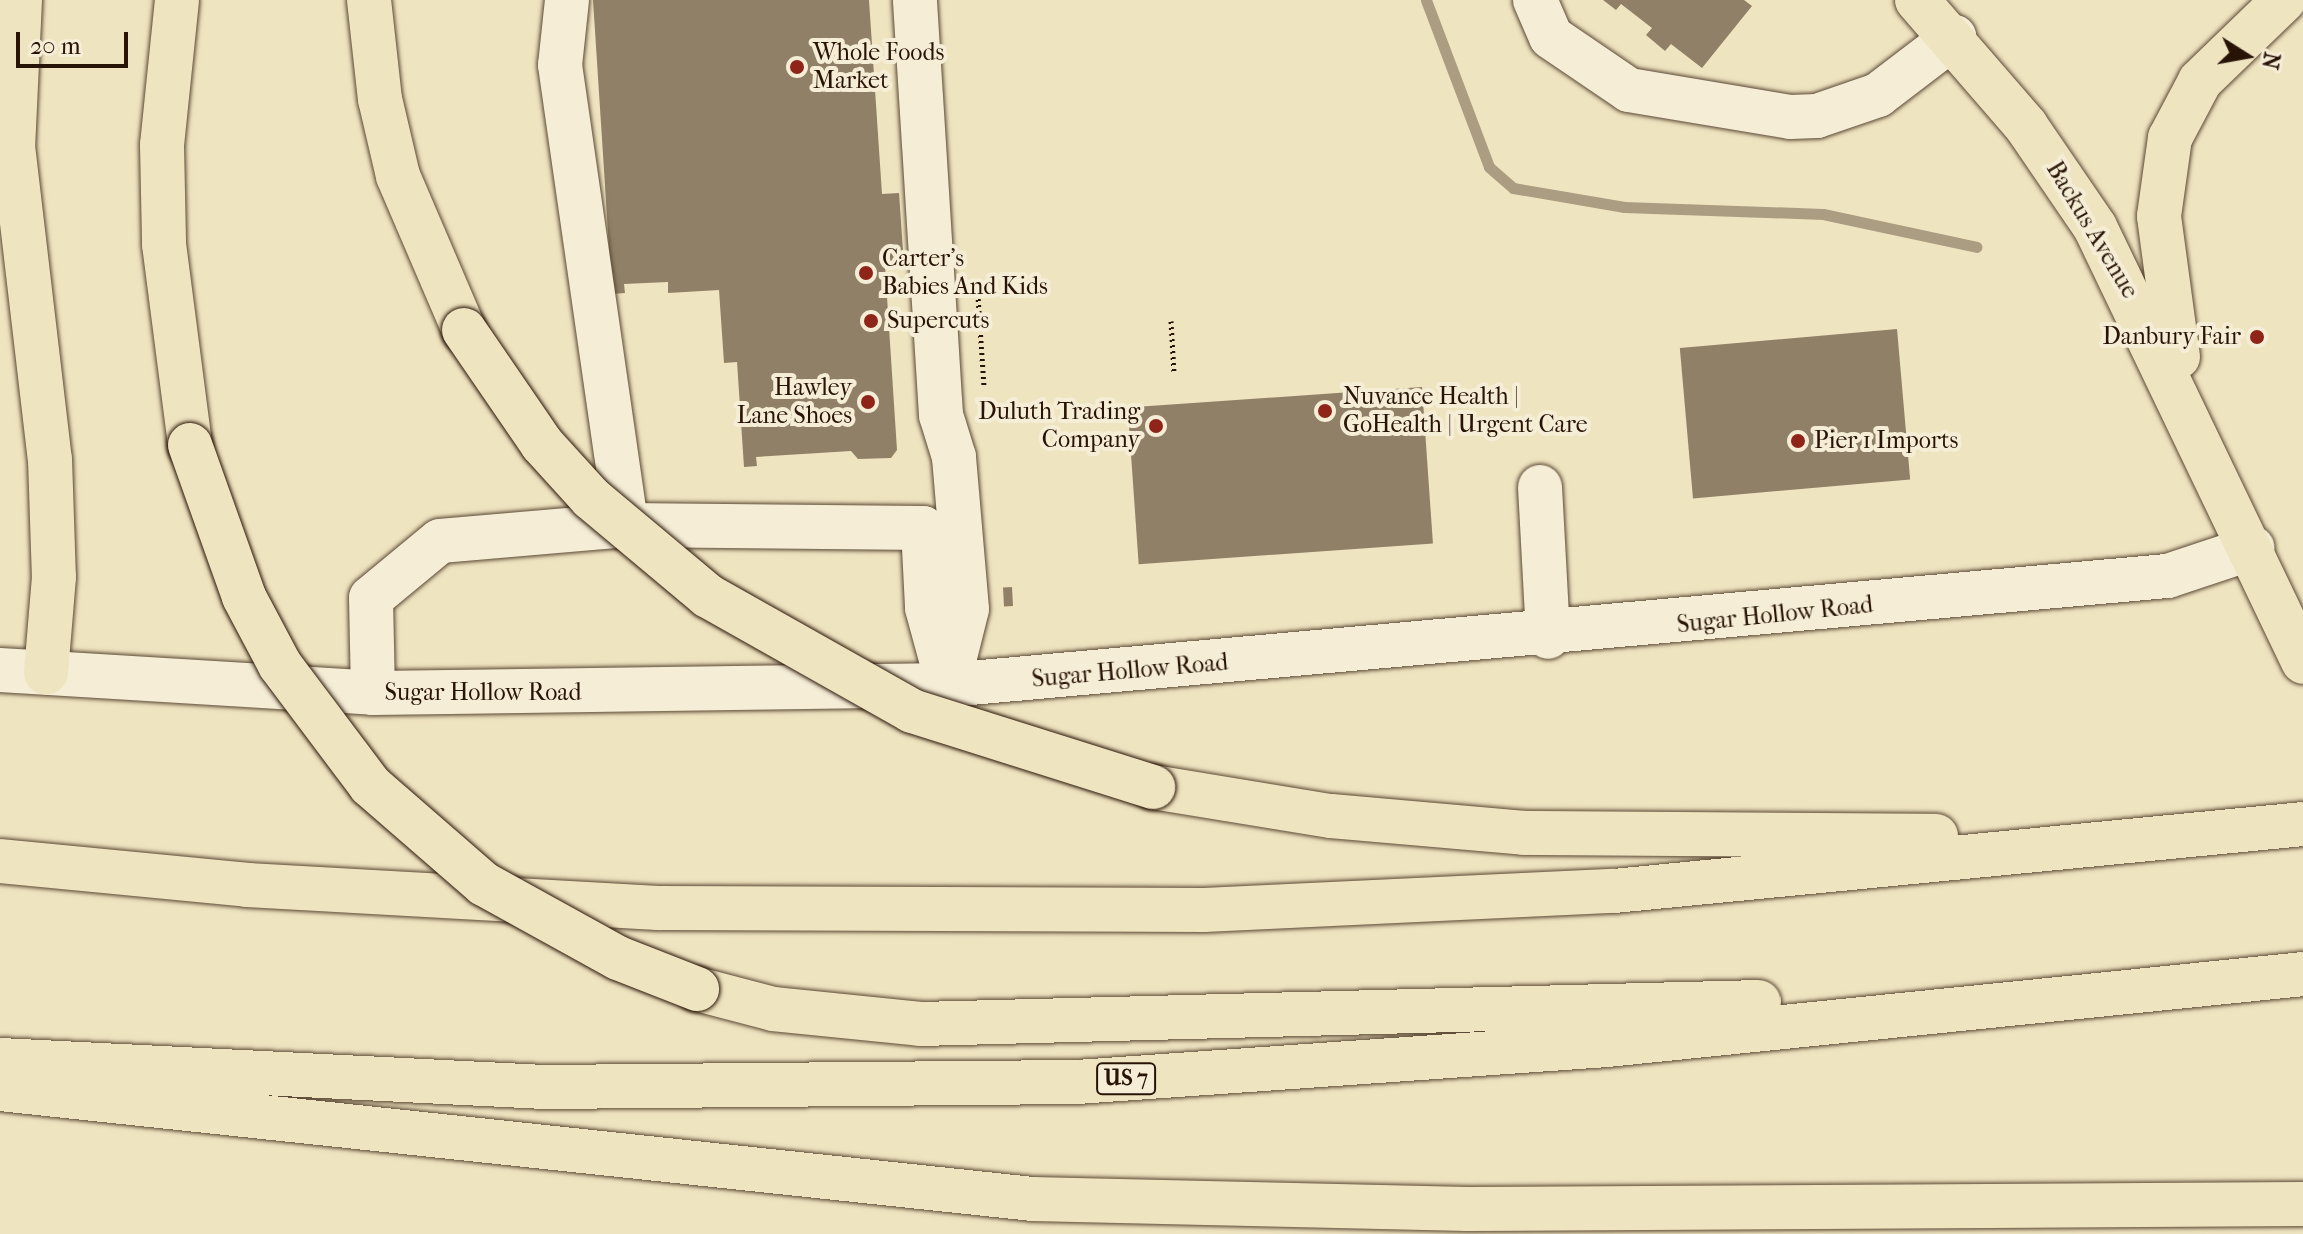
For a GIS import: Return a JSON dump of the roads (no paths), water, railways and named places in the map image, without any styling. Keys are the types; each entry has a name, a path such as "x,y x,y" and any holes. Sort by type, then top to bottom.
{"main road":[{"path":"20,0 13,146 50,459 54,577 46,673"},
{"path":"177,0 162,145 164,244 190,445 244,597 288,677 370,785 496,891 618,958 697,989 849,1019 991,1024 1413,1016 2249,979"},
{"path":"369,0 380,99 398,176 464,330 534,433 591,498 708,596 912,711 1153,787 1331,816 1539,834 2203,835"},
{"name":"Backus Avenue","path":"1917,0 1954,37 2095,227 2187,407 2303,662"},
{"path":"2187,407 2162,268 2162,175 2170,138 2200,81 2284,0"},
{"path":"0,861 524,903 1069,912 1614,891 2303,824"},
{"name":"US 7","path":"0,1060 544,1087 1077,1082 1491,1055 2303,974"},
{"path":"0,1089 1032,1199 1468,1209 2303,1204"}],"street":[{"path":"567,0 560,65 626,525"},
{"path":"915,0 941,415 954,457 967,609 948,685"},
{"path":"1535,0 1551,37 1629,90 1790,117 1817,116 1878,95 1954,37"},
{"path":"1540,487 1548,637"},
{"path":"373,693 371,598 440,541 626,525 923,528 927,608 948,685"},
{"name":"Sugar Hollow Road","path":"0,670 373,693 948,685 1548,637 2168,576 2252,548"}],"waterway":[{"path":"1426,0 1489,167 1513,188 1624,207 1823,214 1977,247"}],"place":[{"name":"Whole Foods Market","path":"797,67"},
{"name":"Carter's Babies And Kids","path":"866,273"},
{"name":"Supercuts","path":"871,321"},
{"name":"Danbury Fair","path":"2257,337"},
{"name":"Hawley Lane Shoes","path":"868,402"},
{"name":"Nuvance Health | GoHealth | Urgent Care","path":"1325,411"},
{"name":"Duluth Trading Company","path":"1156,426"},
{"name":"Pier 1 Imports","path":"1798,441"}]}
